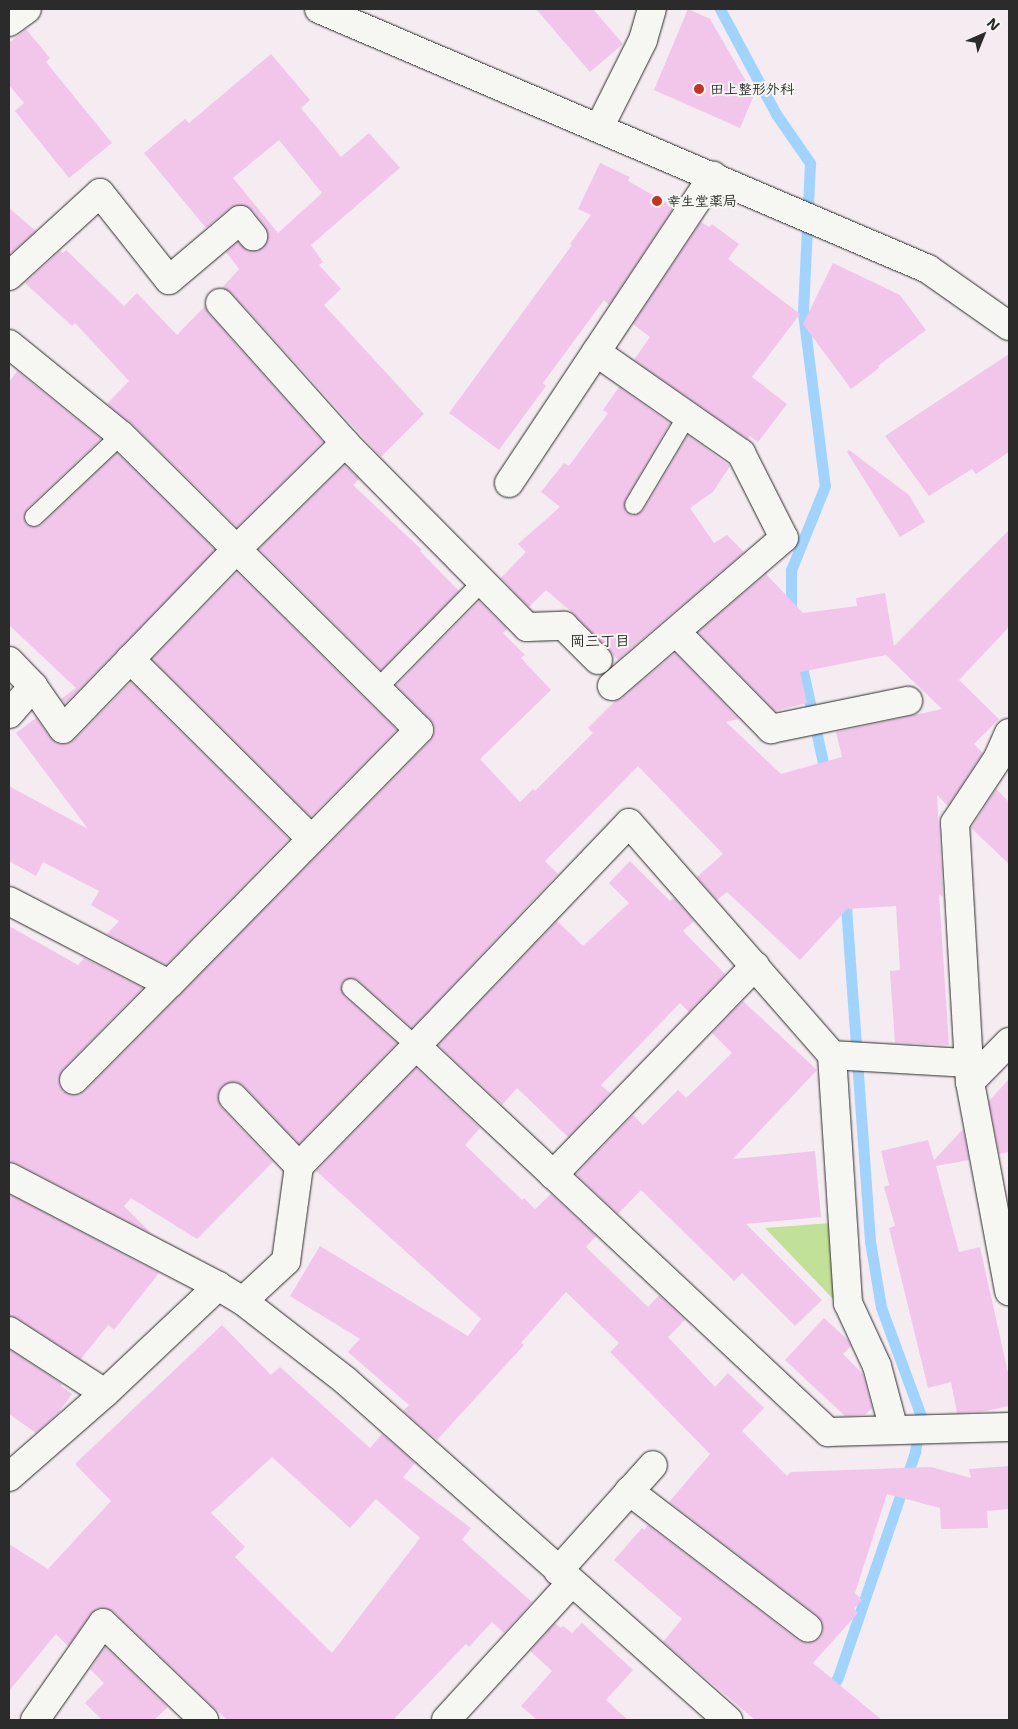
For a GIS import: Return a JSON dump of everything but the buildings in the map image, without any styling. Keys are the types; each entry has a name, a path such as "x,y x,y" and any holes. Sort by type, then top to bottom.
{"street":[{"path":"9,22 27,9"},
{"path":"318,9 928,269 1009,326"},
{"path":"599,128 643,40 648,10"},
{"path":"509,483 713,176"},
{"path":"9,276 100,193 169,280 240,220 252,236"},
{"path":"220,303 345,443 527,627 564,626 598,660"},
{"path":"9,344 121,434 238,548 419,730 74,1080"},
{"path":"596,352 741,453 784,538 612,686"},
{"path":"9,661 33,686 63,729 238,548 345,443"},
{"path":"676,632 772,729 908,701"},
{"path":"130,659 311,840"},
{"path":"9,714 33,686"},
{"path":"1009,732 998,758 955,823 969,1073 1009,1291"},
{"path":"243,1302 286,1261 299,1166 629,823 834,1055 848,1303 877,1366 902,1429"},
{"path":"9,901 169,984"},
{"path":"553,1175 755,966"},
{"path":"834,1055 885,1057 969,1073 1009,1042"},
{"path":"416,1046 828,1432 1009,1426"},
{"path":"233,1097 299,1166"},
{"path":"9,1177 218,1286 243,1302 346,1381 564,1577 728,1720"},
{"path":"9,1478 106,1393 218,1286"},
{"path":"9,1331 106,1393"},
{"path":"446,1720 564,1577 629,1491 653,1465"},
{"path":"629,1491 808,1628"},
{"path":"36,1720 103,1623 204,1720"}],"lane":[{"path":"634,505 687,416"},
{"path":"34,517 121,434"},
{"path":"378,688 482,582"},
{"path":"351,988 416,1046"}],"green space":[{"path":"831,1223 837,1303 765,1228"}],"waterway":[{"path":"720,9 776,114 810,163 803,313 825,486 791,570 791,615"},
{"path":"800,658 826,776"},
{"path":"814,1720 838,1677 915,1452 921,1416 881,1307 870,1241 845,896"}],"place":[{"name":"田上整形外科","path":"699,89"},
{"name":"幸生堂薬局","path":"657,201"}],"district":[{"name":"岡三丁目","path":"600,642"}]}
